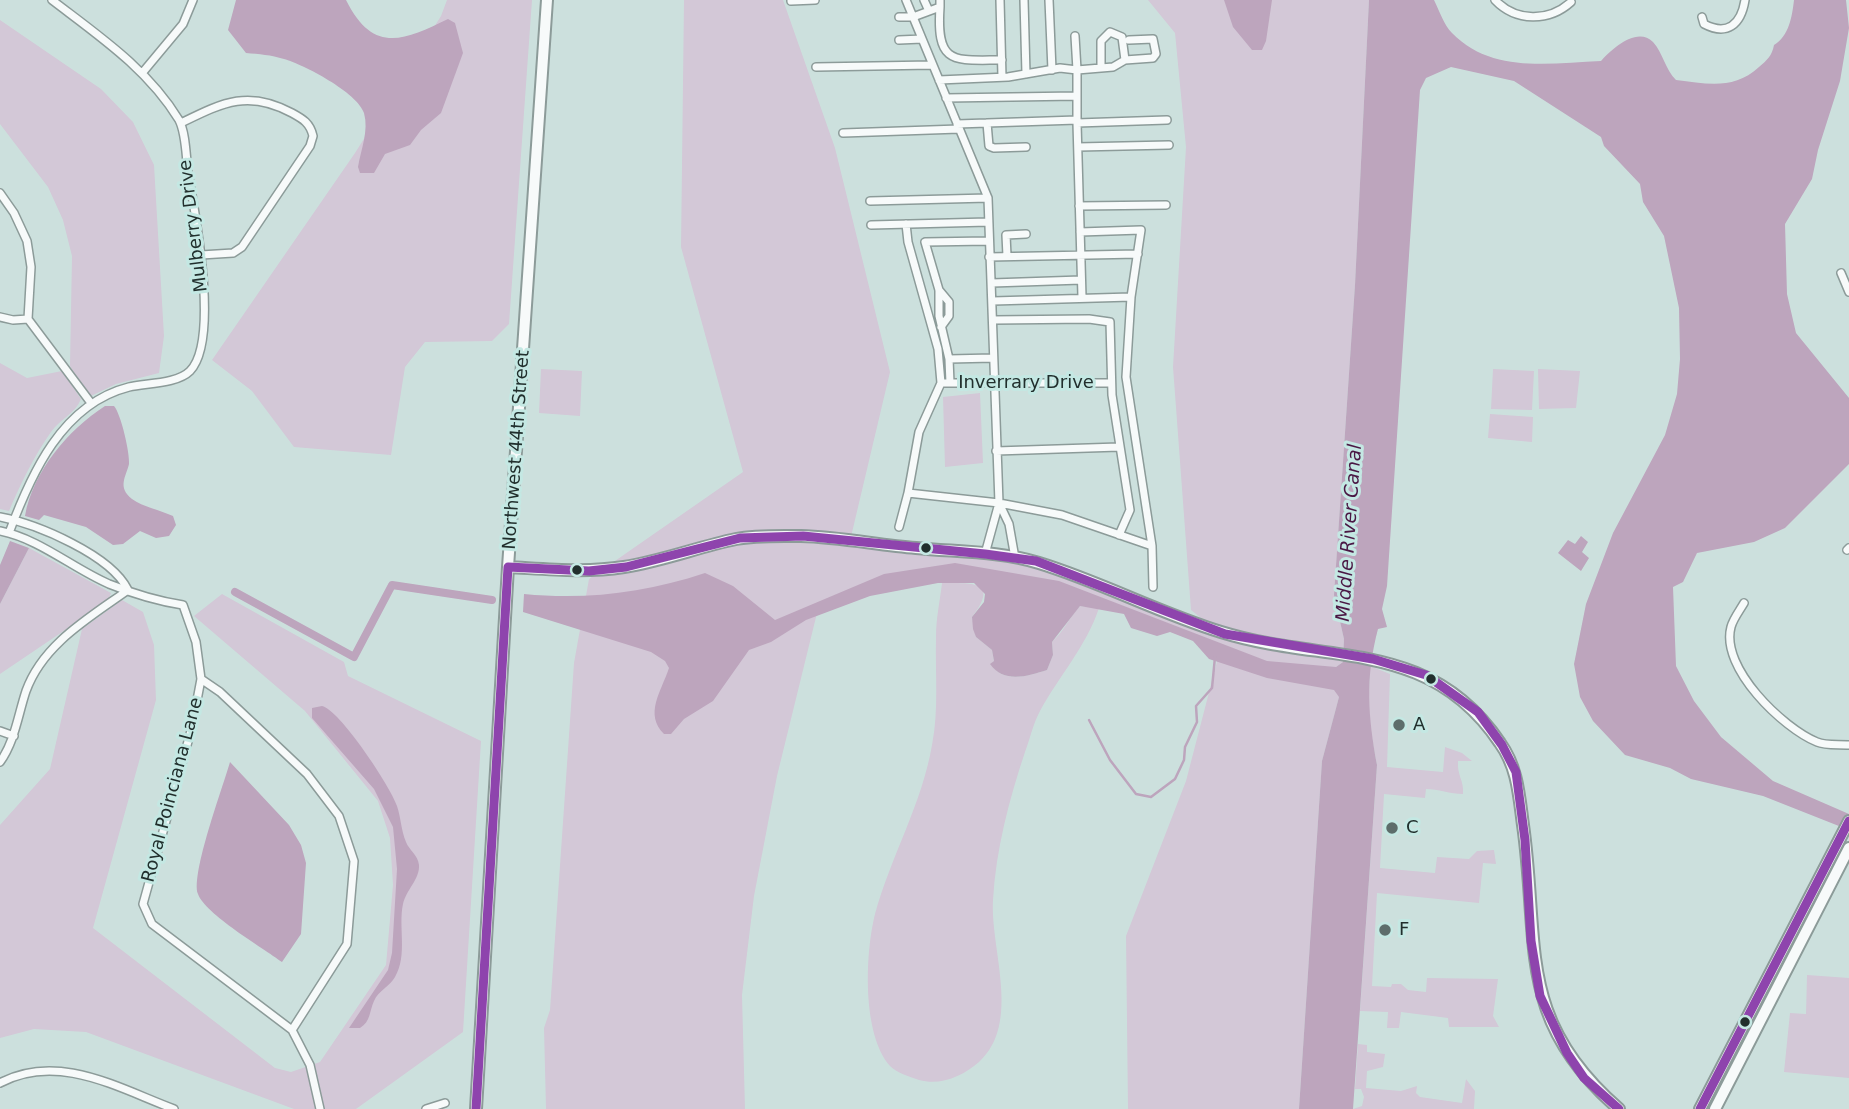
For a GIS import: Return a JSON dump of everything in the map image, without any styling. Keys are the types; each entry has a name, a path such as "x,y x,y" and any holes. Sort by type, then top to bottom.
{"street":[{"name":"Mulberry Drive","path":"9,533 43,457 66,426 91,403 121,389 176,378 190,371 201,352 204,328 201,255 181,123 143,72 52,0"},
{"path":"143,72 183,24 193,0"},
{"name":"Northwest 44th Street","path":"476,1109 508,567 547,0"},
{"path":"791,1 815,0"},
{"path":"906,0 988,198 999,503 1009,524 1015,558"},
{"path":"924,0 929,11"},
{"path":"1000,0 1002,77"},
{"path":"1024,0 1026,74"},
{"path":"1049,0 1052,70"},
{"path":"1494,0 1508,11 1538,18 1559,13 1571,2"},
{"path":"1702,17 1704,24 1715,30 1727,30 1738,23 1745,0"},
{"path":"899,17 913,17 940,4"},
{"path":"940,4 939,24 948,56 954,60 1002,60"},
{"path":"1101,66 1101,41 1110,32 1122,37 1125,60"},
{"path":"1075,36 1082,298"},
{"path":"900,40 922,39"},
{"path":"939,80 1113,67 1125,60 1153,58 1156,54 1153,40 1129,40"},
{"path":"816,67 932,65"},
{"path":"947,98 1077,96"},
{"path":"181,123 221,103 255,100 278,106 305,120 313,136 310,146 242,247 233,254 201,255"},
{"path":"843,133 987,123 1167,120"},
{"path":"987,123 989,146 1026,147"},
{"path":"1078,147 1169,145"},
{"path":"0,193 15,213 27,241 31,267 28,319 91,403"},
{"path":"870,201 988,198"},
{"path":"1079,206 1166,205"},
{"path":"871,225 988,222"},
{"path":"899,527 919,432 941,383 938,349 908,242 906,224"},
{"path":"1080,232 1142,230 1131,298 1126,377 1152,546 1153,587"},
{"path":"1007,256 1006,235 1026,234"},
{"path":"908,242 988,241"},
{"path":"925,242 939,290 949,302 949,316 942,327 949,359 950,383"},
{"path":"989,257 1138,254"},
{"path":"1841,273 1849,292"},
{"path":"992,283 1081,280"},
{"path":"993,301 1131,298"},
{"path":"0,317 28,319"},
{"path":"993,320 1089,319 1110,322 1111,383 1130,510 1119,534"},
{"path":"949,359 993,358"},
{"name":"Inverrary Drive","path":"941,383 1111,383"},
{"path":"996,451 1119,447"},
{"path":"908,494 999,503 1062,515 1152,546"},
{"path":"985,554 999,503"},
{"path":"0,517 14,519 65,540 122,577 128,590"},
{"path":"992,523 1009,524"},
{"path":"0,531 9,533 109,584 128,590"},
{"path":"508,567 589,571 626,567 740,538 803,536 985,554 1036,561 1225,634 1373,659 1405,667 1436,680 1478,712 1502,745 1516,772 1525,840 1531,941 1540,996 1567,1053 1584,1078 1619,1109"},
{"path":"0,762 14,736 27,689 48,651 128,590"},
{"name":"Royal Poinciana Lane","path":"128,590 145,599 183,605 196,642 201,679 192,727 143,904 152,924 292,1030 310,1065 320,1109"},
{"path":"1744,603 1730,628 1733,658 1744,679 1796,730 1819,743 1849,745"},
{"path":"201,679 219,692 307,774 339,816 354,861 347,944 292,1030"},
{"path":"0,731 14,736"},
{"path":"1700,1109 1849,821"},
{"path":"1715,1109 1849,848"},
{"path":"0,1083 35,1069 58,1069 174,1109"},
{"path":"426,1109 445,1103"}],"shaded area":[{"path":"447,0 532,0 509,324 492,341 425,342 405,367 391,455 294,447 252,391 212,360 355,153 441,16"},
{"path":"684,0 783,0 835,148 890,372 850,541 1036,561 1216,630 1191,610 1173,367 1186,147 1175,33 1148,0 1369,0 1355,285 1334,595 1344,639 1343,662 1336,667 1339,697 1322,761 1299,1109 1128,1109 1126,936 1186,781 1220,650 1151,620 1009,574 884,581 818,609 777,776 754,896 742,995 745,1109 546,1109 544,1028 550,1010 574,663 589,579 743,472 681,247"},
{"path":"0,20 101,89 133,122 154,165 164,336 159,373 116,384 91,396 70,366 72,256 63,220 48,187 0,124"},
{"path":"0,363 27,378 62,371 81,399 45,441 9,511 0,509"},
{"path":"541,369 582,371 580,416 539,413"},
{"path":"1493,369 1534,371 1532,410 1491,409"},
{"path":"1538,369 1580,371 1576,408 1539,409"},
{"path":"980,393 983,463 945,467 943,397"},
{"path":"1490,414 1533,417 1532,442 1488,438"},
{"path":"29,548 111,593 108,601 0,674 0,604"},
{"path":"942,583 972,584 983,590 980,605 972,617 976,637 992,650 994,661 991,664 996,670 1009,676 1024,676 1047,670 1053,655 1052,642 1080,606 1099,608 1087,636 1038,716 1004,825 993,900 1001,985 999,1027 992,1046 973,1067 943,1081 927,1082 896,1071 881,1052 870,1014 868,971 875,914 914,809 932,745 936,704 936,630"},
{"path":"222,594 344,662 348,676 481,741 463,1032 356,1109 294,1109 86,1032 34,1029 0,1038 0,825 50,769 82,629 122,600 143,612 154,645 156,700 93,928 275,1068 291,1072 320,1062 386,965 393,885 390,838 378,801 305,711 194,616"},
{"path":"1370,666 1390,674 1387,767 1443,772 1445,747 1462,753 1472,761 1458,761 1463,794 1426,789 1425,798 1384,794 1380,868 1435,873 1437,857 1469,859 1477,851 1494,850 1496,864 1483,863 1479,903 1377,893 1372,986 1391,987 1392,984 1401,984 1408,990 1426,992 1427,978 1498,979 1493,1016 1499,1027 1449,1027 1448,1018 1401,1012 1399,1028 1387,1028 1388,1012 1360,1011 1377,765 1368,716"},
{"path":"1807,975 1849,978 1849,1078 1784,1072 1790,1013 1806,1014"},
{"path":"1358,1044 1367,1045 1367,1052 1385,1054 1383,1067 1367,1071 1366,1088 1401,1091 1417,1086 1416,1093 1420,1097 1462,1103 1466,1079 1475,1091 1474,1109 1353,1109 1362,1106 1364,1097 1361,1089 1355,1089"}],"water":[{"path":"236,0 346,0 367,29 378,36 390,38 417,33 448,19 455,23 463,53 441,113 421,130 410,145 385,154 374,173 360,173 358,167 366,127 360,105 341,88 304,67 279,58 246,53 228,30"},
{"path":"1224,0 1272,0 1266,41 1262,50 1252,50 1233,27"},
{"name":"Middle River Canal","path":"1369,0 1434,0 1449,30 1468,46 1485,55 1522,63 1601,61 1625,41 1647,38 1656,46 1676,80 1720,84 1750,74 1764,62 1786,31 1794,0 1846,0 1849,28 1840,81 1818,150 1812,179 1785,224 1787,294 1796,333 1849,398 1849,464 1785,528 1754,542 1697,553 1683,582 1673,587 1676,666 1694,701 1721,737 1773,781 1849,814 1849,830 1763,796 1691,779 1670,768 1625,755 1593,721 1580,697 1574,664 1586,604 1613,533 1665,435 1677,394 1680,359 1679,308 1664,236 1643,202 1640,184 1604,146 1601,137 1514,81 1451,67 1426,78 1420,90 1387,586 1382,609 1387,627 1378,629 1371,664 1370,713 1377,765 1353,1109 1299,1109 1322,761 1339,697 1334,690 1267,678 1209,659 1193,641 1170,632 1157,636 1131,628 1124,614 1080,606 1052,642 1053,655 1047,670 1024,676 1009,676 990,664 994,661 992,650 976,637 973,629 972,617 984,602 985,594 974,583 938,583 870,596 806,620 771,642 749,650 713,701 684,719 671,734 664,734 655,719 655,711 669,668 665,661 651,652 523,612 524,594 570,596 615,593 660,586 705,573 733,586 775,620 884,574 955,563 1059,581 1267,661 1336,667 1343,662 1344,639 1334,595 1355,285"},
{"path":"105,406 114,406 124,434 129,464 124,482 127,495 136,502 173,516 176,525 169,536 156,538 140,531 123,544 113,545 86,527 44,515 39,520 25,516 36,483 54,453 78,427"},
{"path":"1581,536 1588,542 1582,552 1589,558 1581,571 1558,553 1568,540 1575,544"},
{"path":"10,541 29,548 0,604 0,565"},
{"path":"322,706 330,710 352,734 393,796 406,842 419,865 403,904 399,968 393,980 376,997 368,1019 360,1028 349,1028 388,970 392,953 397,869 393,827 374,789 312,718 312,708"},
{"path":"230,762 289,825 301,845 306,863 301,934 282,962 223,921 198,894 197,883 203,850"}],"waterway":[{"path":"235,592 354,657 392,585 492,600"},
{"path":"1089,720 1110,760 1136,794 1151,797 1175,779 1184,760 1185,747 1197,722 1196,706 1212,688 1215,657"}],"transit line":[{"path":"476,1109 508,567 589,571 626,567 740,538 803,536 1036,561 1225,634 1373,659 1426,675 1478,712 1502,745 1516,772 1525,840 1531,941 1540,996 1567,1053 1584,1078 1619,1109"},
{"path":"1700,1109 1849,821"}],"place":[{"name":"A","path":"1399,725"},
{"name":"C","path":"1392,828"},
{"name":"F","path":"1385,930"}]}
